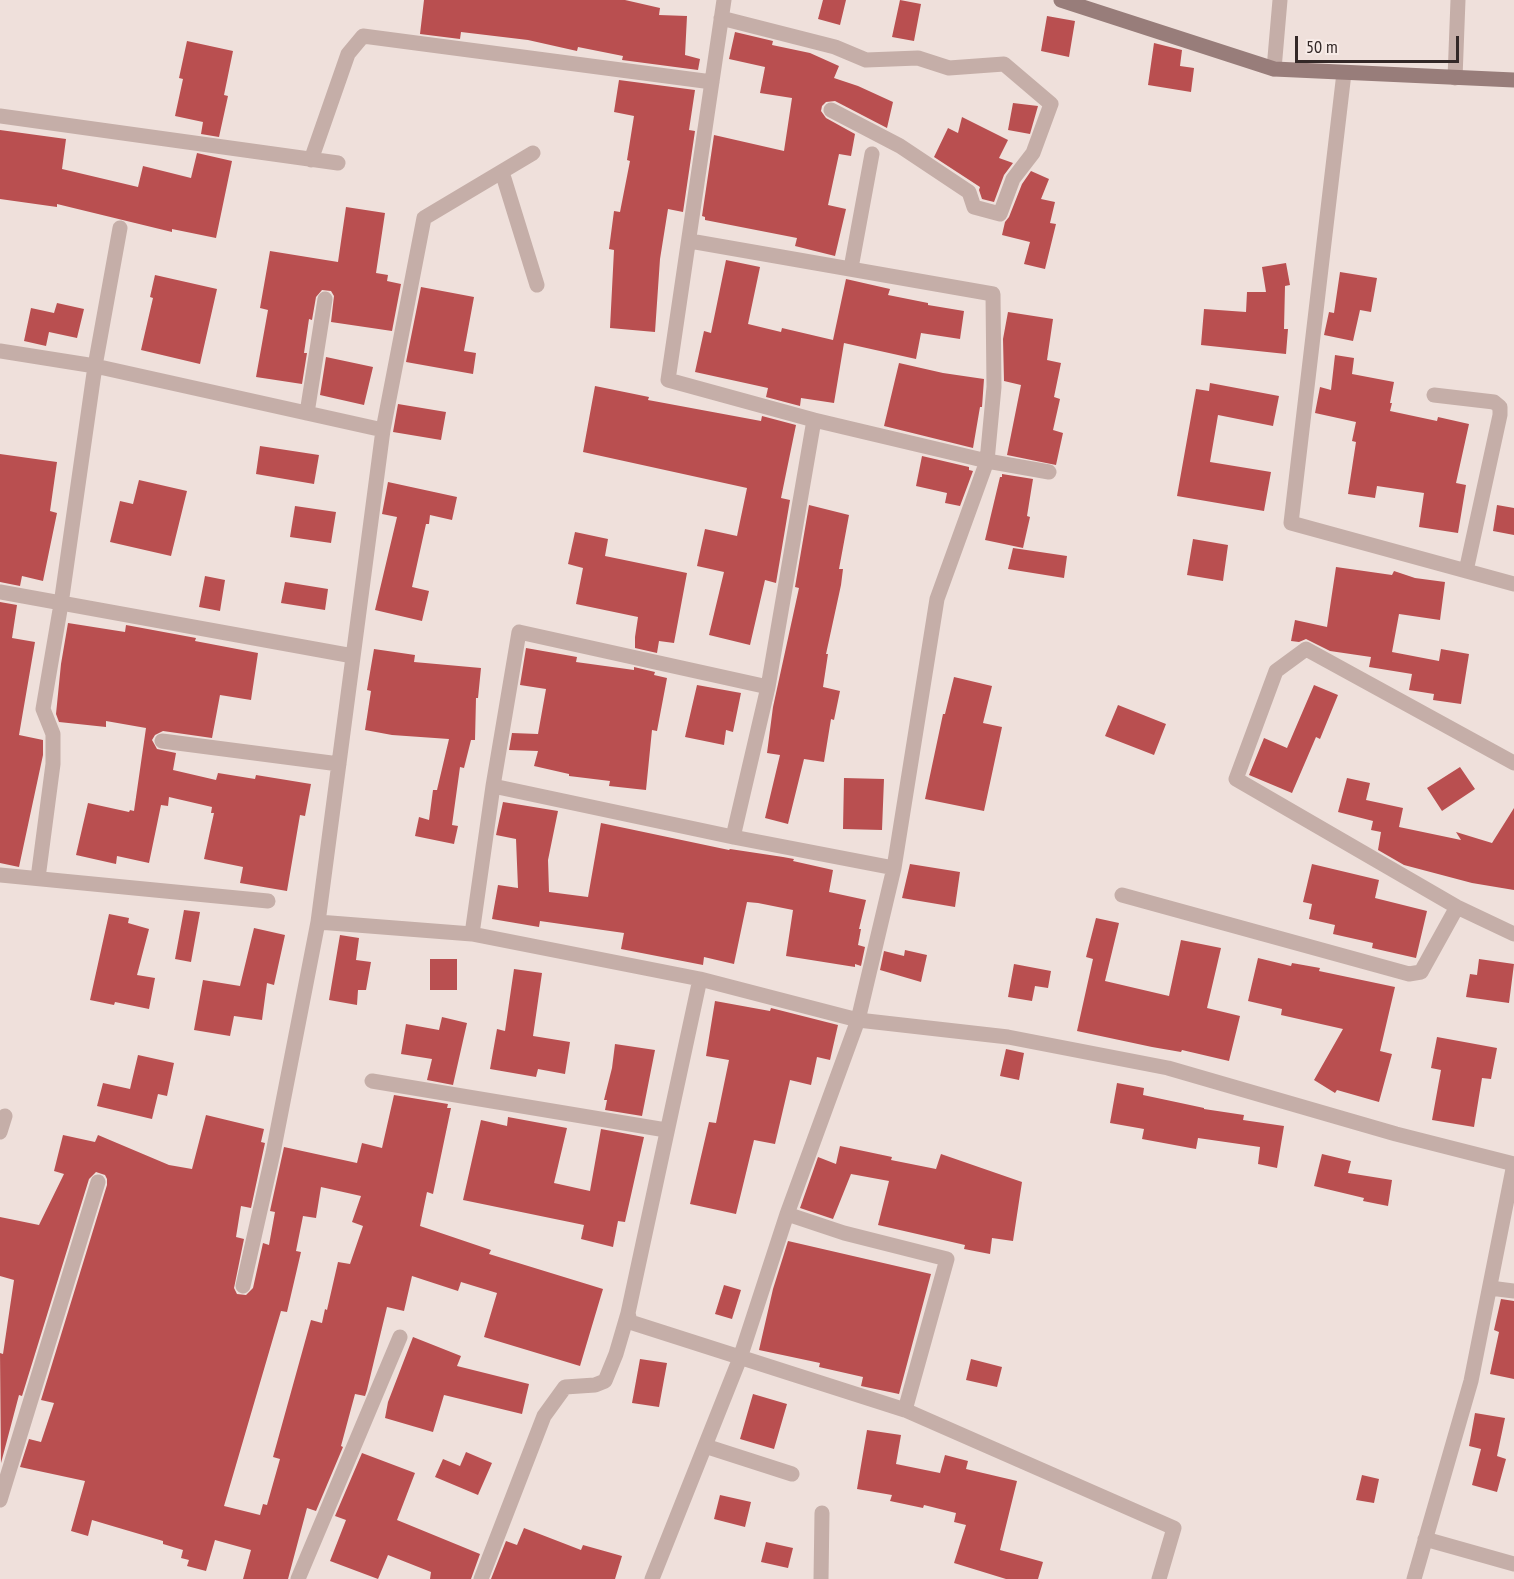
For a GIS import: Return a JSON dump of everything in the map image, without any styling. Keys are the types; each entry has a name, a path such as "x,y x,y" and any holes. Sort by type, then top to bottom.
{"main road":[{"path":"1060,0 1274,69 1514,80"}],"street":[{"path":"724,0 668,380 814,420 987,461 1049,472"},
{"path":"1274,69 1280,0"},
{"path":"1455,78 1458,0"},
{"path":"721,18 835,47 866,60 918,58 949,68 1004,64 1051,104 1033,153 1013,179 1000,214 974,207 969,192 900,146 831,110"},
{"path":"311,160 348,54 363,36 712,82"},
{"path":"1344,73 1291,523 1514,584"},
{"path":"0,116 338,164"},
{"path":"243,1286 273,1153 318,922 383,430 424,218 533,153"},
{"path":"851,268 872,154"},
{"path":"502,172 537,285"},
{"path":"38,878 54,764 53,734 44,709 95,366 120,228"},
{"path":"652,1579 740,1358 787,1214 858,1020 894,868 937,599 987,461 994,387 993,294 690,241"},
{"path":"306,413 325,299"},
{"path":"0,351 95,366 383,430"},
{"path":"1434,395 1494,402 1500,406 1500,415 1466,571"},
{"path":"733,837 768,687 814,420"},
{"path":"0,592 353,657"},
{"path":"472,934 493,786 519,632 768,687"},
{"path":"1514,763 1306,649 1276,671 1236,779 1457,907 1514,934"},
{"path":"162,741 339,764"},
{"path":"493,786 733,837 894,868"},
{"path":"0,875 268,901"},
{"path":"1122,895 1409,974 1421,972 1457,907"},
{"path":"318,922 472,934 700,979 858,1020 1008,1037 1168,1068 1384,1131 1514,1164 1471,1381 1414,1579"},
{"path":"481,1579 544,1416 565,1387 595,1385 605,1381 616,1354 628,1313 700,979"},
{"path":"372,1081 666,1130"},
{"path":"0,1132 5,1116"},
{"path":"0,1500 98,1182"},
{"path":"787,1214 844,1233 947,1259 905,1410"},
{"path":"1490,1288 1514,1291"},
{"path":"628,1313 630,1322 905,1410 1174,1528 1159,1579"},
{"path":"298,1579 400,1337"},
{"path":"705,1446 792,1474"},
{"path":"821,1579 822,1513"},
{"path":"1425,1539 1514,1564"}],"building":[{"path":"424,0 625,0 660,8 659,15 687,16 685,55 700,59 698,70 622,60 623,56 578,47 577,51 528,40 461,32 460,39 420,34"},
{"path":"823,0 846,0 840,25 818,19"},
{"path":"900,0 921,4 914,41 892,37"},
{"path":"1047,16 1075,21 1069,57 1041,51"},
{"path":"735,32 773,41 772,45 810,53 839,66 834,78 893,102 887,128 835,101 826,102 822,106 821,111 826,118 855,134 851,156 839,154 828,205 846,209 835,256 795,246 797,238 705,220 702,216 714,135 784,151 792,98 760,93 765,67 729,59"},
{"path":"187,41 233,51 224,95 228,96 219,137 201,134 203,122 175,116 183,79 179,78"},
{"path":"1154,43 1182,50 1180,66 1194,68 1191,92 1148,85"},
{"path":"619,80 695,90 689,130 695,131 683,212 668,209 660,259 655,332 610,328 614,250 609,249 614,211 620,212 630,161 627,160 634,116 614,112"},
{"path":"1013,103 1038,106 1030,134 1008,130"},
{"path":"962,117 1008,140 999,158 1013,163 1004,175 994,202 982,199 980,187 934,157 948,128 958,133"},
{"path":"0,130 66,139 62,169 138,187 143,166 191,178 197,153 232,161 216,238 172,229 172,232 57,204 57,207 0,199"},
{"path":"1031,171 1049,179 1041,199 1055,202 1050,223 1056,224 1045,269 1024,264 1030,242 1002,235 1005,222 1022,184"},
{"path":"346,207 385,213 376,273 388,275 387,281 401,284 392,331 331,322 334,296 331,291 322,290 316,297 312,320 309,319 302,384 256,377 268,310 260,308 270,251 338,262"},
{"path":"726,260 760,267 748,324 781,332 782,328 833,340 846,279 890,289 888,295 964,311 960,339 921,333 916,359 844,343 834,403 801,398 800,406 766,397 768,388 695,372 704,331 711,333"},
{"path":"1286,263 1290,285 1285,286 1284,329 1288,329 1286,354 1201,345 1204,309 1246,312 1247,292 1266,292 1262,267"},
{"path":"1340,272 1377,278 1371,312 1360,310 1353,341 1324,335 1329,312 1334,313"},
{"path":"155,275 217,289 200,364 141,350 153,298 150,297"},
{"path":"421,287 474,297 464,351 476,353 473,374 406,362"},
{"path":"57,303 84,309 77,338 49,332 46,346 24,341 31,308 54,313"},
{"path":"1008,312 1053,319 1047,360 1061,363 1054,397 1060,399 1053,430 1063,433 1056,465 1007,455 1021,385 1004,381 1003,339"},
{"path":"1335,355 1354,358 1352,374 1394,382 1390,411 1437,421 1438,417 1469,424 1456,483 1466,485 1458,533 1419,527 1424,493 1377,486 1375,498 1348,494 1356,442 1352,441 1356,422 1315,413 1320,387 1331,390"},
{"path":"326,357 373,367 364,405 320,395"},
{"path":"899,363 984,379 982,407 980,407 973,448 884,426"},
{"path":"1210,383 1279,396 1273,426 1218,415 1210,462 1271,472 1264,511 1177,496 1196,389 1209,391"},
{"path":"595,386 649,397 648,400 761,421 762,416 796,425 781,498 790,500 776,583 765,580 750,645 709,635 724,572 697,566 705,529 737,536 747,488 583,452"},
{"path":"398,404 446,412 441,440 393,432"},
{"path":"260,446 319,455 314,484 256,474"},
{"path":"0,454 57,462 50,511 57,513 43,581 22,576 20,586 0,582"},
{"path":"922,456 969,467 969,470 973,471 960,506 945,503 947,493 916,486"},
{"path":"1002,474 1033,479 1027,516 1030,517 1023,548 985,540"},
{"path":"139,480 187,491 171,556 110,542 120,501 133,504"},
{"path":"388,482 457,497 452,520 430,515 429,524 426,524 412,587 429,591 422,621 375,610 397,517 382,514"},
{"path":"809,505 849,515 839,569 843,569 841,585 826,654 828,654 823,687 840,691 834,720 831,719 824,762 804,759 788,824 765,818 780,755 767,753 773,707 799,588 795,587"},
{"path":"1497,505 1514,508 1514,535 1493,531"},
{"path":"295,506 336,512 331,543 290,537"},
{"path":"575,532 608,539 605,556 687,573 674,643 659,641 657,653 635,648 638,617 576,604 583,568 568,564"},
{"path":"1193,539 1228,545 1223,581 1187,575"},
{"path":"1013,548 1067,556 1064,578 1008,569"},
{"path":"1336,567 1392,575 1394,571 1415,578 1445,582 1440,620 1399,614 1392,652 1439,661 1441,649 1469,654 1461,704 1433,700 1434,694 1409,690 1412,674 1369,667 1371,657 1330,651 1306,639 1299,642 1291,641 1295,620 1327,627"},
{"path":"205,576 225,580 220,611 199,607"},
{"path":"285,582 328,589 325,610 281,603"},
{"path":"0,602 17,605 12,638 35,642 19,735 43,740 43,755 19,867 0,863"},
{"path":"68,623 125,632 126,625 196,638 195,641 258,653 251,700 220,695 212,738 163,731 155,735 152,740 157,749 176,753 173,770 216,780 218,773 255,779 256,775 311,784 305,816 300,815 287,891 240,883 243,867 204,859 214,813 211,813 212,807 169,797 168,806 161,805 149,863 117,856 116,864 76,855 88,803 129,812 134,811 146,728 106,721 106,727 59,722 56,714"},
{"path":"526,648 577,657 576,662 634,670 634,667 655,672 654,675 667,678 657,731 652,730 646,790 609,786 610,781 569,776 569,774 534,766 538,751 509,750 512,733 538,734 546,689 520,685"},
{"path":"374,649 415,655 414,662 481,668 478,698 476,698 475,740 471,740 464,768 460,767 452,825 458,826 454,844 415,836 419,817 429,820 433,790 437,790 449,739 392,735 365,730 371,691 367,690"},
{"path":"954,677 992,686 983,723 1002,727 984,811 925,799 943,714 945,714"},
{"path":"697,685 741,693 733,732 726,730 724,745 685,737"},
{"path":"1314,685 1338,695 1320,739 1316,737 1292,793 1249,775 1264,738 1287,748"},
{"path":"1118,705 1166,724 1154,755 1105,736"},
{"path":"1460,767 1475,789 1442,811 1427,788"},
{"path":"844,778 884,779 882,830 843,829"},
{"path":"1347,778 1370,783 1366,800 1403,808 1399,827 1461,840 1456,832 1492,843 1514,808 1514,890 1472,883 1404,865 1378,850 1381,832 1371,830 1373,821 1338,812"},
{"path":"503,802 558,811 548,860 549,892 588,897 601,823 729,850 794,859 793,861 833,870 829,892 866,900 859,929 861,929 858,945 865,947 861,966 786,956 793,910 758,903 747,902 734,964 704,957 703,965 621,949 624,933 540,921 539,927 492,919 498,885 518,888 516,839 496,835"},
{"path":"910,864 960,872 955,907 902,898"},
{"path":"1312,864 1379,880 1375,898 1427,911 1416,958 1372,948 1373,943 1333,934 1335,925 1309,919 1312,904 1303,902"},
{"path":"184,910 200,912 191,962 175,959"},
{"path":"109,914 129,918 128,923 149,929 137,975 155,978 149,1009 90,1000"},
{"path":"1096,918 1119,923 1105,981 1169,996 1181,940 1221,948 1207,1008 1240,1016 1229,1061 1077,1031 1093,959 1086,957"},
{"path":"254,928 285,935 274,985 267,983 262,1020 234,1016 230,1036 194,1030 203,980 240,986"},
{"path":"340,935 359,938 356,960 371,962 366,990 358,990 357,1005 329,1000"},
{"path":"905,950 927,955 921,982 880,970 884,951 904,956"},
{"path":"1258,958 1291,966 1292,963 1320,968 1319,971 1395,987 1380,1051 1392,1054 1379,1102 1337,1090 1335,1093 1314,1080 1343,1029 1281,1015 1282,1009 1248,1001"},
{"path":"430,959 457,959 457,990 430,990"},
{"path":"1479,959 1514,964 1509,1003 1466,997 1470,974 1477,975"},
{"path":"1014,964 1051,971 1048,988 1035,986 1032,1001 1008,997"},
{"path":"514,969 542,973 533,1036 570,1042 565,1074 538,1069 536,1077 490,1069 497,1029 505,1031"},
{"path":"715,1001 770,1011 771,1008 838,1025 830,1060 817,1057 811,1085 790,1080 775,1144 754,1140 736,1214 690,1204 709,1122 716,1123 729,1060 706,1056"},
{"path":"442,1017 467,1023 453,1085 427,1080 432,1059 401,1054 406,1024 439,1030"},
{"path":"1437,1037 1497,1048 1491,1079 1482,1078 1474,1127 1432,1120 1441,1070 1431,1068"},
{"path":"615,1044 655,1050 642,1116 605,1110 607,1100 604,1100"},
{"path":"1006,1049 1024,1053 1019,1080 1000,1076"},
{"path":"138,1055 174,1063 167,1096 158,1094 152,1119 97,1106 103,1083 130,1089"},
{"path":"1117,1083 1144,1088 1143,1095 1204,1109 1244,1115 1243,1120 1284,1126 1277,1168 1258,1164 1260,1147 1198,1138 1196,1149 1142,1139 1144,1129 1110,1123"},
{"path":"394,1095 448,1104 447,1108 451,1108 433,1194 427,1192 420,1226 491,1250 489,1254 603,1289 580,1366 484,1337 497,1293 461,1282 458,1291 412,1276 404,1311 387,1307 365,1396 355,1394 341,1446 343,1447 316,1511 307,1508 288,1579 243,1579 251,1550 215,1540 206,1571 187,1566 189,1560 181,1558 183,1550 163,1544 163,1541 92,1520 88,1536 71,1531 85,1481 20,1467 29,1439 41,1442 54,1403 41,1400 107,1185 105,1175 96,1172 89,1179 22,1396 19,1395 1,1463 0,1353 3,1354 14,1280 0,1276 0,1217 39,1225 64,1174 54,1171 63,1135 95,1142 98,1135 169,1165 192,1169 206,1115 264,1129 261,1142 265,1143 251,1208 241,1206 236,1237 244,1239 234,1288 237,1294 246,1295 253,1288 263,1243 269,1245 275,1212 270,1211 284,1147 357,1163 362,1143 382,1148","holes":["321,1187 361,1196 352,1222 363,1226 350,1264 338,1262 322,1323 311,1320 273,1457 280,1459 267,1505 263,1504 260,1515 224,1506 281,1311 287,1312 301,1252 296,1251 303,1216 316,1218"]},
{"path":"508,1117 567,1128 554,1183 590,1191 601,1129 644,1137 625,1222 618,1221 613,1247 581,1239 584,1225 463,1200 481,1120 507,1126"},
{"path":"840,1146 936,1169 941,1154 1022,1182 1013,1241 992,1238 990,1254 964,1249 965,1245 878,1225 889,1181 851,1174 833,1219 800,1208 818,1157 836,1164"},
{"path":"1322,1154 1351,1161 1348,1173 1392,1180 1388,1206 1314,1186"},
{"path":"788,1241 931,1274 899,1394 861,1386 863,1377 819,1367 820,1363 759,1350 773,1289"},
{"path":"724,1285 741,1290 732,1319 715,1314"},
{"path":"1501,1299 1514,1301 1514,1379 1490,1374 1499,1332 1494,1330"},
{"path":"413,1337 461,1356 457,1366 529,1384 522,1414 444,1395 433,1432 385,1418 388,1402"},
{"path":"640,1359 667,1363 659,1407 632,1403"},
{"path":"971,1359 1002,1367 997,1387 966,1380"},
{"path":"753,1394 787,1404 774,1449 740,1439"},
{"path":"1475,1413 1505,1418 1497,1456 1506,1459 1497,1492 1472,1485 1481,1449 1469,1446"},
{"path":"867,1430 901,1435 896,1464 940,1473 945,1455 968,1461 966,1469 1017,1481 1000,1550 1043,1562 1038,1579 1006,1579 954,1563 966,1525 954,1522 956,1513 924,1505 923,1508 890,1501 892,1495 857,1489"},
{"path":"466,1452 492,1463 478,1495 435,1477 443,1459 460,1466"},
{"path":"362,1453 415,1473 397,1520 480,1554 471,1579 430,1579 431,1572 388,1555 378,1579 330,1561 346,1520 335,1516"},
{"path":"1362,1475 1379,1479 1374,1503 1356,1500"},
{"path":"720,1495 751,1502 745,1527 714,1519"},
{"path":"524,1528 581,1550 583,1545 622,1556 615,1579 491,1579 506,1541 517,1545"},
{"path":"766,1542 793,1548 788,1568 761,1562"}]}
